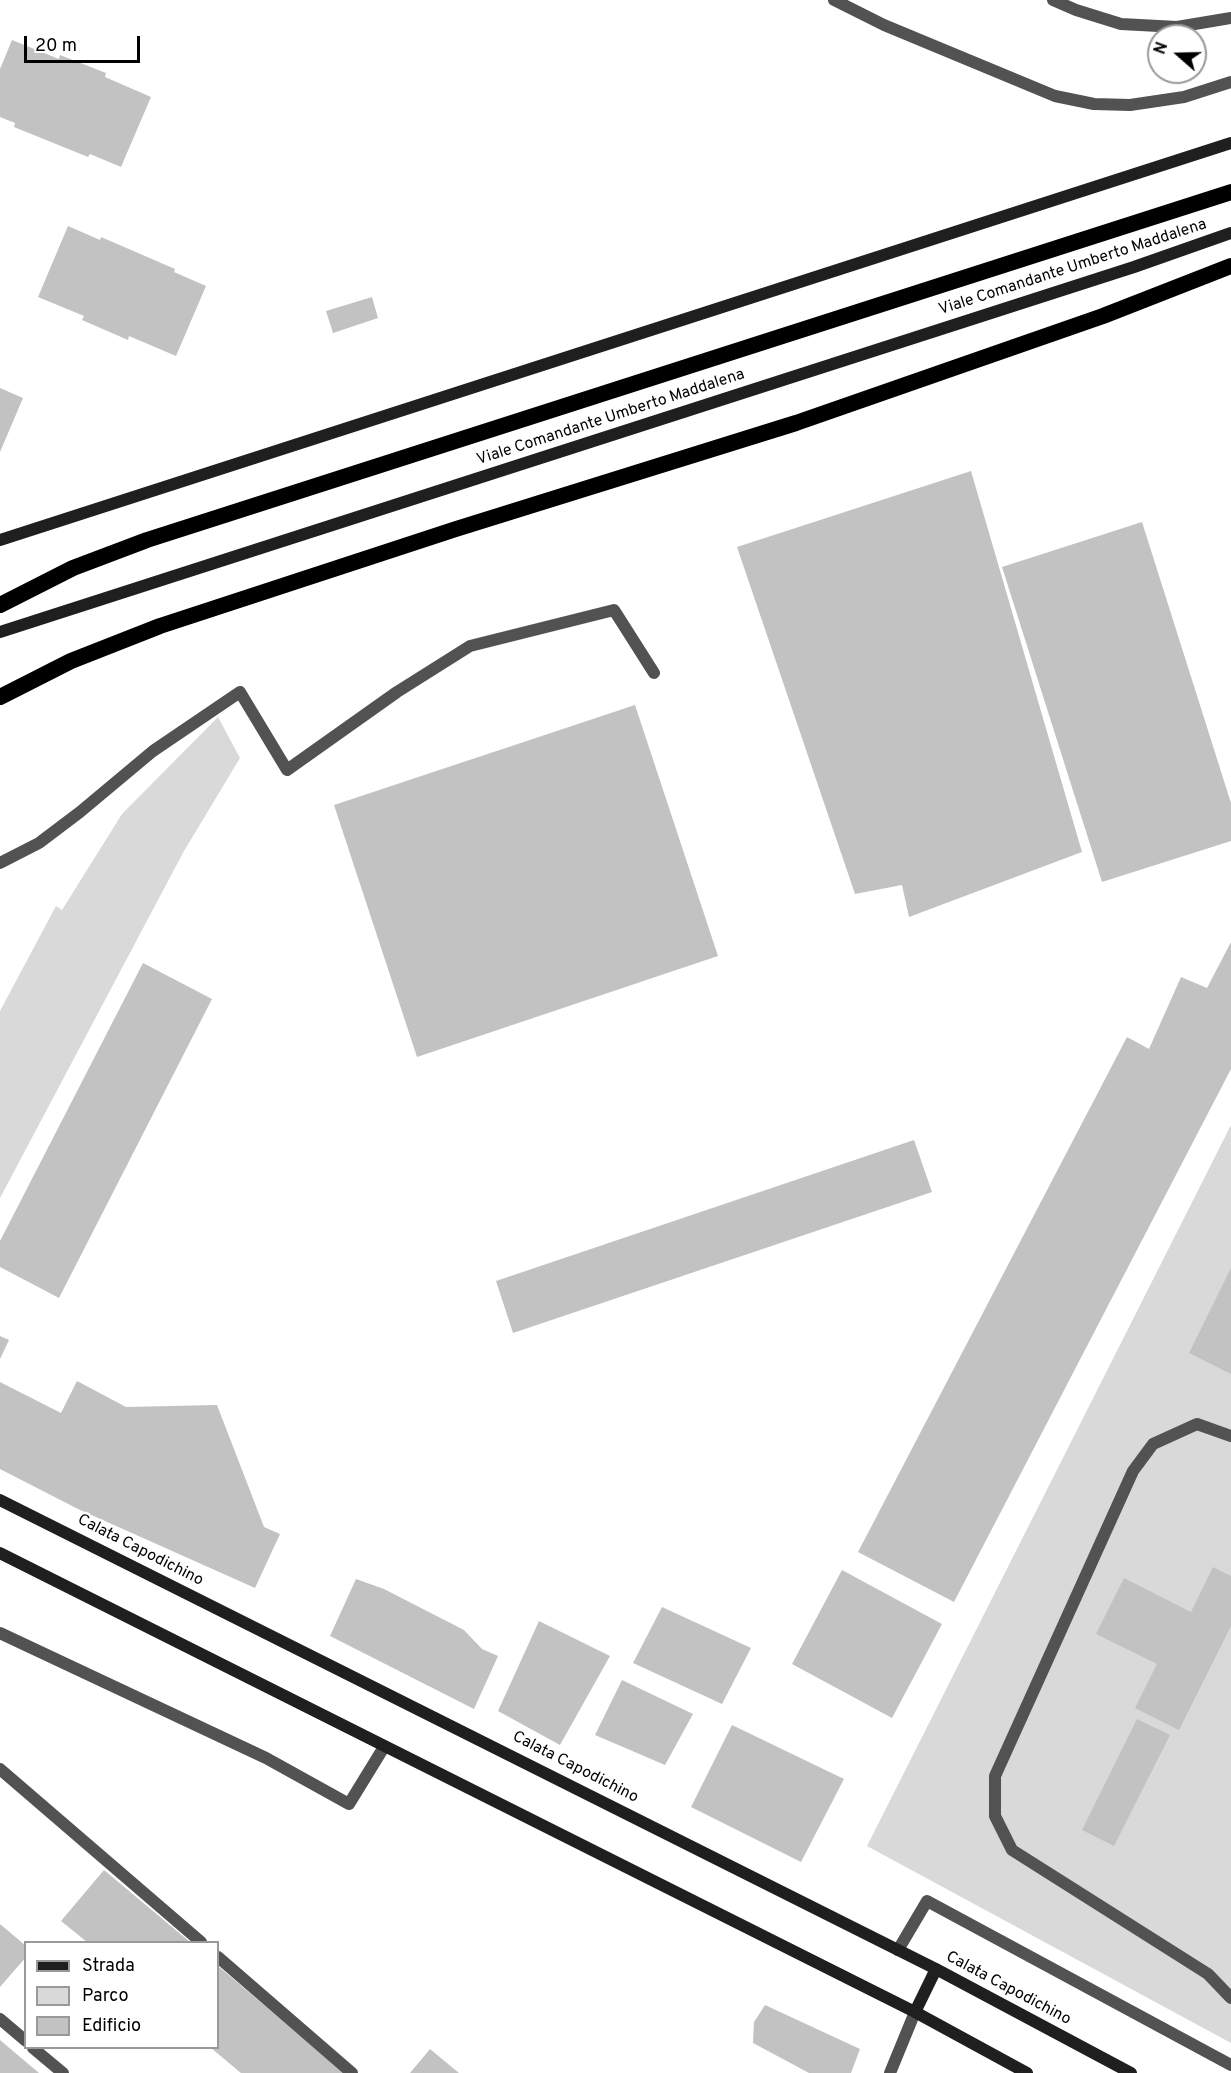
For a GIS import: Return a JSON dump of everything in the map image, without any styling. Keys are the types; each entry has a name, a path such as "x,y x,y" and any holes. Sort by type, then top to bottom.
{"highway":[{"path":"0,605 73,568 147,540 1231,192"},
{"path":"0,698 71,661 160,626 467,525 796,423 1103,316 1231,266"}],"main road":[{"path":"0,540 1231,143"},
{"name":"Viale Comandante Umberto Maddalena","path":"0,632 1111,274 1231,233"},
{"name":"Calata Capodichino","path":"0,1500 936,1969 1131,2073"},
{"path":"0,1554 915,2012 1027,2073"},
{"path":"915,2012 936,1969"}],"street":[{"path":"834,0 884,25 1055,96 1094,104 1130,105 1184,97 1231,82"},
{"path":"1053,0 1121,24 1177,27 1231,18"},
{"path":"0,863 39,843 153,751 240,692 287,770 396,692 470,646 614,610 654,673"},
{"path":"1231,1436 1197,1424 1153,1444 1133,1471 995,1776 995,1815 1012,1850 1208,1974 1231,1998"},
{"path":"0,1633 266,1758 349,1804 384,1747"},
{"path":"0,1769 200,1941"},
{"path":"898,1950 927,1901 1231,2065"},
{"path":"219,1958 352,2073"},
{"path":"890,2073 915,2012"},
{"path":"0,2019 24,2039"},
{"path":"34,2049 63,2073"}],"green space":[{"path":"218,717 240,758 184,851 0,1198 0,1011 56,906 62,910 122,814"},
{"path":"1231,1125 1231,2043 867,1846"}],"building":[{"path":"12,40 59,59 60,55 106,73 105,77 151,97 121,167 90,154 88,157 14,127 15,123 0,117 0,69"},
{"path":"68,226 100,240 101,237 175,269 174,272 206,286 176,356 129,336 128,340 82,320 84,316 38,297"},
{"path":"372,297 378,318 333,333 326,311"},
{"path":"0,388 23,398 0,452"},
{"path":"971,471 1082,852 909,917 902,885 855,894 737,547"},
{"path":"1142,522 1231,803 1231,841 1102,882 1002,567"},
{"path":"635,705 718,956 417,1057 334,805"},
{"path":"1231,942 1231,1069 954,1602 858,1552 1127,1037 1149,1049 1181,977 1207,988"},
{"path":"143,963 212,999 59,1298 0,1267 0,1241"},
{"path":"914,1140 932,1192 513,1333 496,1281"},
{"path":"1231,1268 1231,1374 1189,1353"},
{"path":"0,1336 9,1340 0,1359"},
{"path":"77,1381 126,1407 217,1405 264,1527 280,1534 255,1588 78,1509 0,1469 0,1382 61,1413"},
{"path":"1213,1567 1231,1576 1231,1626 1179,1730 1135,1708 1157,1664 1096,1634 1124,1578 1191,1612"},
{"path":"842,1570 942,1624 892,1718 792,1664"},
{"path":"356,1579 384,1589 464,1630 482,1649 498,1656 474,1709 330,1636"},
{"path":"662,1607 751,1648 722,1704 633,1663"},
{"path":"539,1621 610,1656 560,1745 498,1711"},
{"path":"622,1680 693,1714 665,1765 595,1735"},
{"path":"1137,1719 1170,1735 1114,1846 1082,1830"},
{"path":"732,1725 844,1779 801,1862 691,1807"},
{"path":"104,1870 189,1941 86,1941 61,1921"},
{"path":"0,1924 24,1944 24,1959 0,1987"},
{"path":"219,1967 344,2073 241,2073 212,2049 219,2049"},
{"path":"765,2005 860,2049 851,2073 809,2073 753,2043 754,2022"},
{"path":"0,2040 39,2073 0,2073"},
{"path":"430,2049 459,2073 410,2073"}]}
